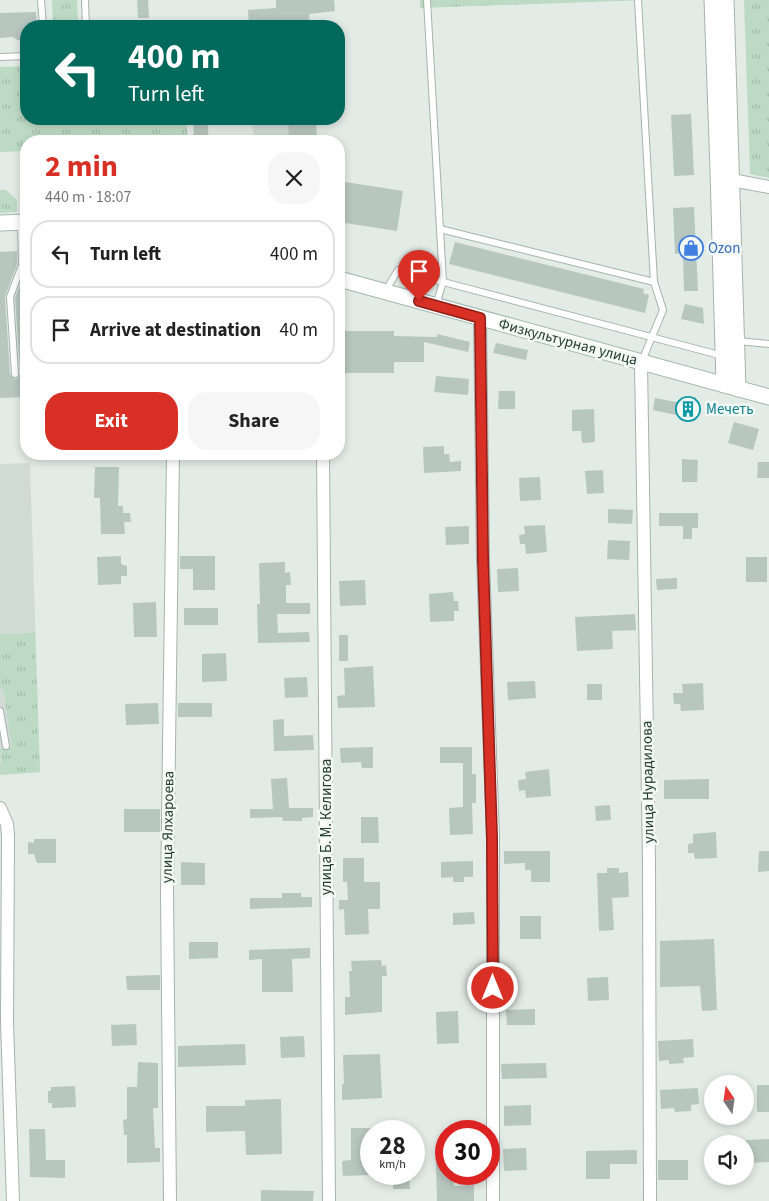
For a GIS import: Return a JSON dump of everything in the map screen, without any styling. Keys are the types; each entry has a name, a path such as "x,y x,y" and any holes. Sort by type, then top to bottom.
{"street":[{"path":"712,0 724,356 731,387"},
{"path":"726,0 738,341 731,387"},
{"path":"732,180 769,187"},
{"path":"0,223 20,222"},
{"name":"Физкультурная улица","path":"345,281 769,397"},
{"path":"480,318 483,560 492,838 493,1201"},
{"name":"улица Нурадилова","path":"642,362 649,880 650,1201"},
{"name":"улица Ялхароева","path":"170,1201 167,894 173,460"},
{"name":"улица Б. М. Келигова","path":"323,460 329,1201"},
{"path":"0,808 8,824 7,1022 13,1201"}],"lane":[{"path":"41,0 43,20"},
{"path":"85,0 86,20"},
{"path":"426,0 443,282 436,306"},
{"path":"638,0 654,282 663,310 642,362"},
{"path":"0,57 20,56"},
{"path":"440,229 654,282"},
{"path":"15,374 10,297 20,270"},
{"path":"385,292 398,270 724,356"},
{"path":"738,341 769,344"},
{"path":"0,711 6,746"}],"shaded area":[{"path":"253,125 315,125 316,135 253,135"},
{"path":"30,463 40,772 0,775 0,464"}],"green space":[{"path":"52,0 77,0 78,20 53,20"},
{"path":"420,0 648,0 420,8"},
{"path":"744,0 769,0 769,178 750,174"},
{"path":"20,66 20,125 187,125 187,135 20,135 20,151 0,152 0,67"},
{"path":"0,190 6,190 17,200 17,212 0,213"},
{"path":"35,633 40,772 0,775 0,765 2,765 0,749 12,748 4,692 0,687 0,634"}],"building":[{"path":"137,0 148,0 149,18 138,18"},
{"path":"276,0 334,0 335,11 309,14 310,20 249,20 248,10 276,8"},
{"path":"36,12 37,20 20,20 20,40 13,37 0,38 0,13"},
{"path":"691,114 694,175 674,176 671,115"},
{"path":"193,125 208,125 208,135 194,135"},
{"path":"288,125 316,125 317,135 289,135"},
{"path":"345,182 403,191 397,231 345,223"},
{"path":"694,207 698,291 684,291 683,253 675,254 673,208"},
{"path":"455,242 644,289 643,293 649,295 645,313 449,264"},
{"path":"17,251 17,264 5,297 10,374 15,379 20,374 20,397 0,398 0,252"},
{"path":"20,284 20,374 15,298"},
{"path":"685,304 703,308 704,324 681,319"},
{"path":"345,331 394,331 394,336 437,337 437,334 470,342 468,352 424,342 424,362 394,362 394,373 345,373"},
{"path":"496,343 528,350 526,360 493,353"},
{"path":"436,376 469,379 468,395 434,392"},
{"path":"499,391 515,391 515,409 498,409"},
{"path":"681,397 696,397 695,421 681,420 681,416 653,410 655,398 681,403"},
{"path":"594,409 595,442 582,443 581,431 572,431 572,410"},
{"path":"734,422 759,429 753,450 728,443"},
{"path":"444,446 444,454 449,454 450,462 461,461 461,471 424,473 423,447"},
{"path":"682,459 698,460 697,482 682,482"},
{"path":"758,462 769,462 769,478 757,478"},
{"path":"95,467 119,467 118,506 123,506 123,513 130,513 131,522 124,522 125,534 101,534 100,498 94,498"},
{"path":"603,470 604,493 587,494 585,471"},
{"path":"540,477 541,500 520,501 519,478"},
{"path":"608,509 633,510 632,524 608,523"},
{"path":"659,513 698,513 698,528 692,528 692,539 683,539 683,526 659,526"},
{"path":"545,525 547,552 526,554 525,544 520,544 519,535 525,534 524,526"},
{"path":"469,526 469,544 446,545 445,527"},
{"path":"608,540 630,541 629,560 607,559"},
{"path":"121,556 121,564 127,566 127,576 121,576 121,584 98,585 97,557"},
{"path":"180,556 215,556 215,590 193,590 193,569 180,569"},
{"path":"746,557 767,557 767,582 746,582"},
{"path":"285,562 285,573 290,572 291,585 286,585 286,603 310,603 310,614 277,614 278,633 309,632 310,642 258,643 257,604 260,604 259,563"},
{"path":"518,568 519,591 498,592 497,569"},
{"path":"677,578 677,589 657,590 656,579"},
{"path":"365,580 366,605 340,606 339,581"},
{"path":"453,592 454,601 458,601 459,611 454,611 454,621 430,622 429,594"},
{"path":"156,602 157,637 134,637 133,603"},
{"path":"184,608 218,608 218,625 184,625"},
{"path":"635,614 636,630 612,631 613,649 577,651 575,617"},
{"path":"339,635 348,635 348,661 339,661"},
{"path":"226,653 227,681 202,682 202,654"},
{"path":"373,666 375,707 338,708 337,696 345,695 344,668"},
{"path":"307,677 308,697 285,698 284,678"},
{"path":"535,681 536,698 508,700 507,682"},
{"path":"703,683 704,710 681,711 680,704 674,704 673,693 683,693 682,684"},
{"path":"587,684 602,684 602,700 587,700"},
{"path":"158,703 159,724 126,725 125,704"},
{"path":"178,703 212,703 212,717 178,717"},
{"path":"284,719 284,736 313,735 314,750 274,751 273,720"},
{"path":"373,747 373,768 362,768 361,762 341,763 340,748"},
{"path":"440,747 472,747 472,774 476,774 476,803 472,803 473,834 450,835 449,808 463,807 463,763 440,763"},
{"path":"549,769 551,796 526,798 525,790 519,791 518,780 526,779 525,772"},
{"path":"287,778 289,808 313,808 313,817 302,818 302,821 283,821 282,817 250,818 250,809 273,809 271,779"},
{"path":"709,779 709,799 664,799 664,780"},
{"path":"610,805 611,820 596,821 595,806"},
{"path":"124,809 160,809 160,832 124,832"},
{"path":"361,817 378,817 379,843 361,843"},
{"path":"716,832 717,858 695,859 694,853 688,853 688,844 693,843 693,834"},
{"path":"34,839 56,839 56,863 37,863 34,854 28,854 28,842 34,843"},
{"path":"504,851 550,851 550,882 531,882 531,870 525,870 525,863 504,864"},
{"path":"759,851 769,851 769,871 758,872"},
{"path":"343,858 364,858 364,882 380,882 380,909 368,909 369,934 345,935 344,909 339,910 339,900 348,900 347,882 343,882"},
{"path":"473,861 473,877 464,877 464,882 453,882 453,877 441,878 441,862"},
{"path":"181,862 205,863 205,885 181,885"},
{"path":"607,868 619,868 619,873 628,872 629,897 612,898 614,930 599,931 597,873 607,873"},
{"path":"282,893 301,893 301,897 312,897 312,907 250,909 250,898 282,898"},
{"path":"474,912 475,924 453,925 453,913"},
{"path":"520,916 541,916 541,939 520,939"},
{"path":"714,939 717,1010 702,1011 700,986 660,987 660,941"},
{"path":"189,942 218,942 218,958 189,959"},
{"path":"310,948 310,958 292,959 293,992 262,992 262,959 249,960 249,950"},
{"path":"381,960 382,966 386,965 387,976 382,976 382,1012 345,1015 345,997 350,997 349,971 352,971 351,961"},
{"path":"160,975 160,990 127,990 126,976"},
{"path":"608,977 609,1000 588,1001 587,978"},
{"path":"535,1009 535,1025 507,1025 506,1010"},
{"path":"458,1011 459,1043 437,1044 436,1012"},
{"path":"136,1024 137,1045 112,1046 111,1025"},
{"path":"304,1036 305,1057 281,1058 280,1037"},
{"path":"693,1039 694,1057 683,1058 684,1063 669,1064 669,1060 659,1061 658,1041"},
{"path":"245,1044 246,1065 178,1067 178,1046"},
{"path":"380,1054 382,1098 342,1100 342,1084 344,1084 343,1055"},
{"path":"138,1062 158,1063 158,1108 153,1108 155,1148 160,1148 160,1162 127,1163 127,1135 124,1135 123,1120 127,1119 127,1087 137,1087"},
{"path":"546,1063 547,1078 502,1079 501,1064"},
{"path":"757,1085 769,1085 769,1112 757,1112"},
{"path":"75,1086 76,1107 52,1108 52,1103 48,1103 48,1091 51,1091 51,1087"},
{"path":"698,1088 699,1104 691,1105 691,1111 675,1112 674,1108 661,1109 660,1090"},
{"path":"281,1099 282,1154 246,1155 245,1131 206,1132 206,1106 245,1106 245,1100"},
{"path":"531,1105 531,1125 504,1126 504,1106"},
{"path":"351,1128 360,1128 360,1175 343,1176 342,1161 351,1160"},
{"path":"29,1129 45,1129 46,1160 65,1160 65,1178 30,1177"},
{"path":"769,1139 769,1162 754,1163 754,1140"},
{"path":"526,1148 527,1170 504,1171 503,1149"},
{"path":"637,1150 637,1164 610,1164 610,1179 586,1179 586,1151"},
{"path":"658,1160 688,1160 688,1180 658,1180"},
{"path":"393,1185 410,1185 410,1189 393,1189"},
{"path":"437,1185 474,1185 474,1201 437,1201"},
{"path":"261,1190 314,1191 313,1201 261,1201"}],"place":[{"name":"Ozon","path":"691,248"},
{"name":"Мечеть","path":"688,409"}],"route":[{"path":"419,301 480,318 483,560 492,838 493,988"}]}
